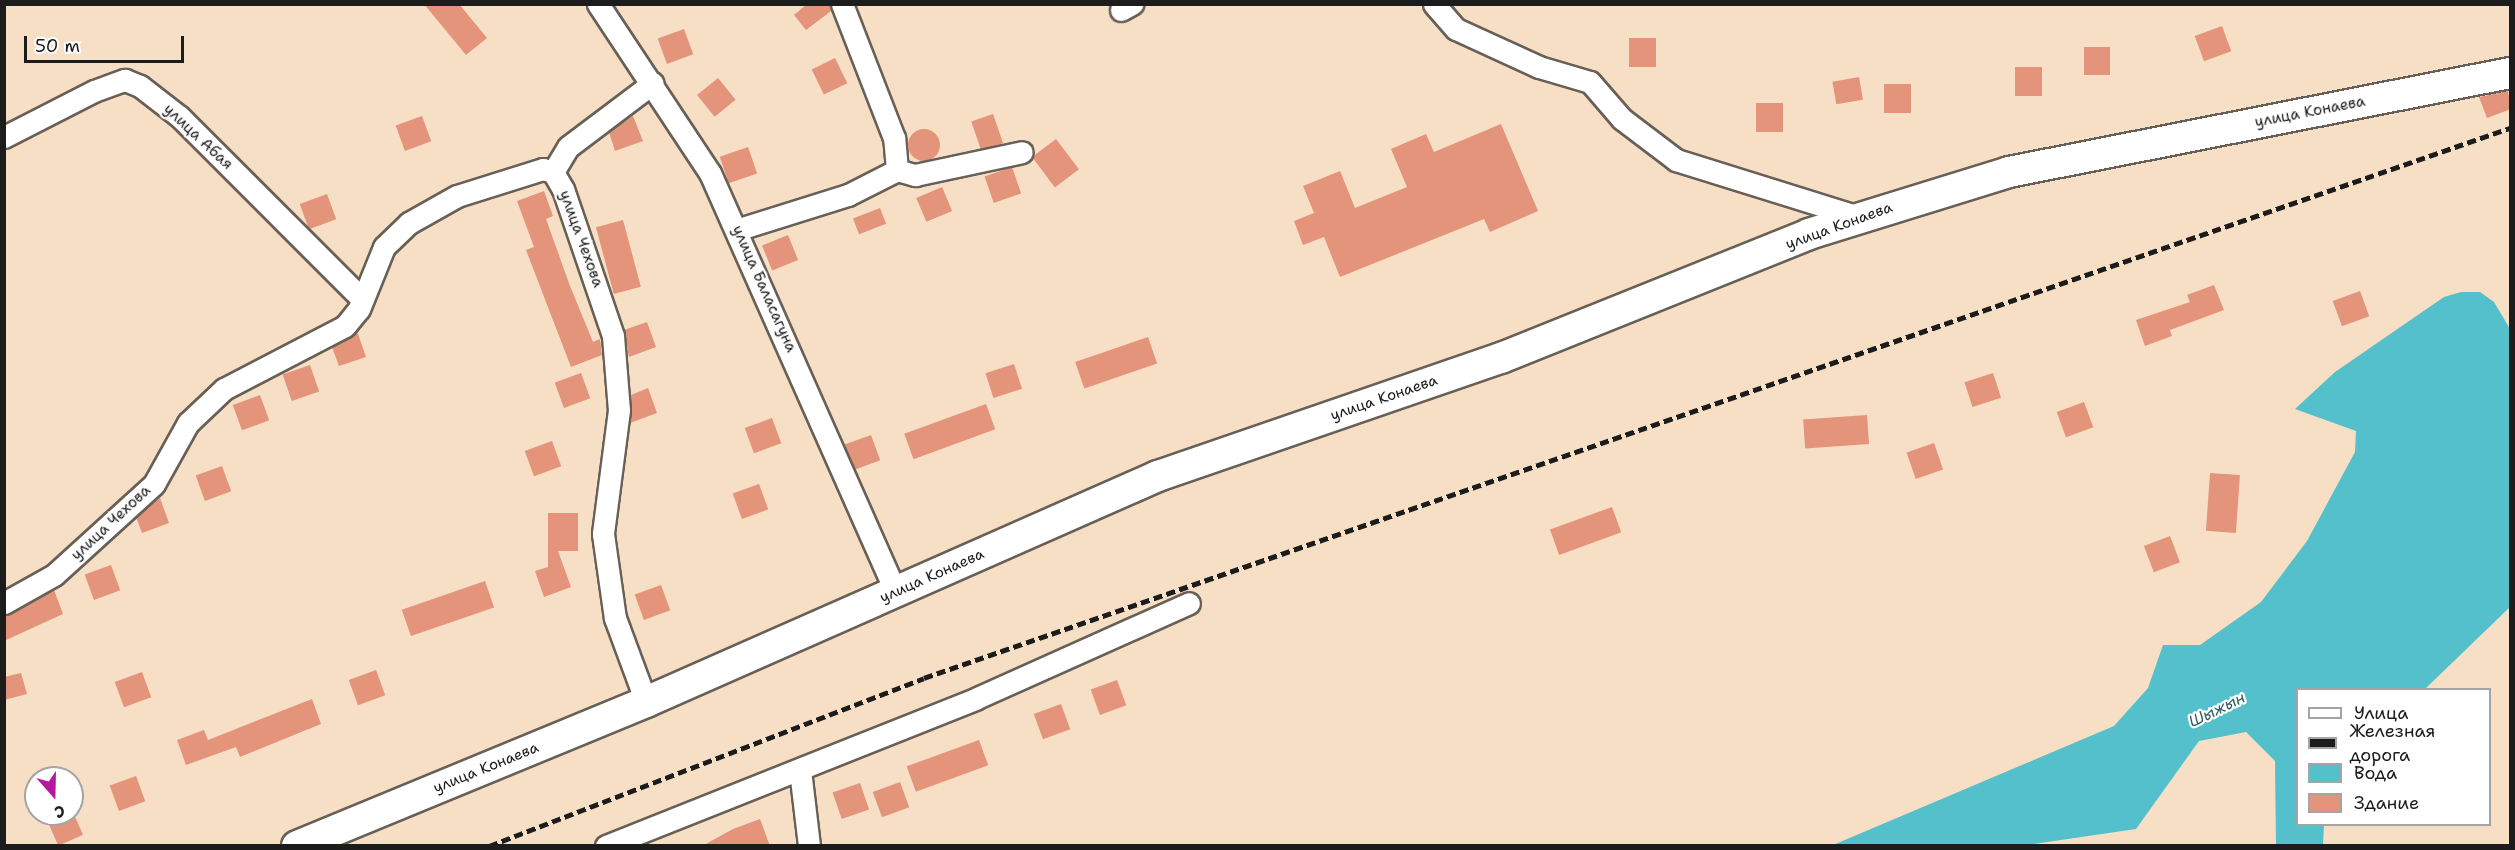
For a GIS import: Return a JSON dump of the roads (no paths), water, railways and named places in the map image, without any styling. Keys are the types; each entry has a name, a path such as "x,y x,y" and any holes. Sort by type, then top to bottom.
{"street":[{"name":"улица Баласагуна","path":"598,4 653,83 710,173 896,592"},
{"path":"842,4 894,138 897,170"},
{"path":"1434,4 1456,29 1539,67 1590,82 1622,119 1676,160 1859,217"},
{"name":"улица Конаева","path":"297,846 646,702 1158,476 1501,358 1859,217 2009,172 2511,73"},
{"name":"улица Абая","path":"4,136 94,91 125,80 140,86 180,117 360,297"},
{"path":"553,172 568,147 653,83"},
{"path":"736,230 848,195 897,170 915,175 1022,152"},
{"name":"улица Чехова","path":"4,603 54,575 154,483 188,423 224,389 345,326 359,309 360,297 384,247 410,223 458,196 543,169 553,172 586,246 617,354 620,410 603,534 615,618 646,702"},
{"path":"606,846 800,770 1189,603"},
{"path":"800,770 809,846"}],"water":[{"name":"Шыжын","path":"2461,292 2480,292 2494,302 2510,329 2510,607 2426,688 2296,688 2296,826 2324,826 2323,845 2276,845 2275,761 2246,732 2199,741 2136,829 2027,845 1833,845 2114,726 2148,688 2163,645 2200,645 2261,602 2307,541 2355,452 2356,431 2295,409 2335,372 2444,297"}],"railway":[{"path":"489,846 924,678 2510,128"}]}
